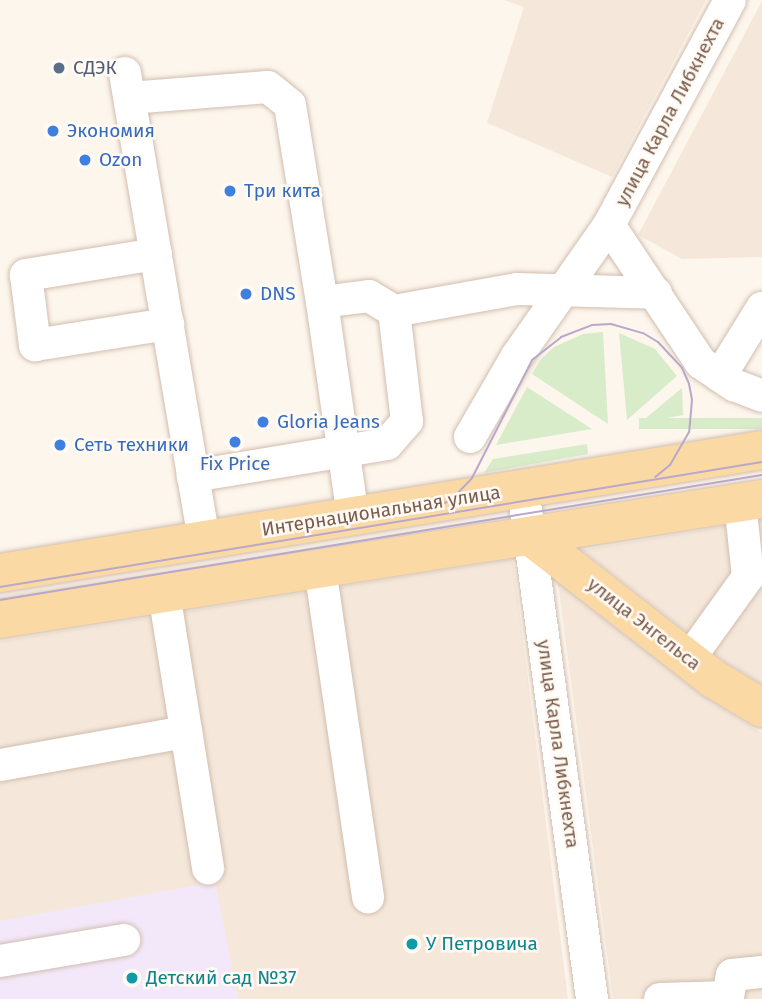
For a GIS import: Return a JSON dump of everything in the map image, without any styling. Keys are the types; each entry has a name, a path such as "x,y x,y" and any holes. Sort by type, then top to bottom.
{"main road":[{"name":"Интернациональная улица","path":"0,573 762,450"},
{"path":"0,619 751,501"},
{"name":"улица Энгельса","path":"530,536 689,659 762,708"}],"street":[{"name":"улица Карла Либкнехта","path":"470,437 517,356 609,225 730,0"},
{"path":"204,540 128,86 268,87 290,105 353,516"},
{"name":"улица Карла Либкнехта","path":"609,225 694,353 720,376 752,394 762,396"},
{"path":"156,254 26,275 35,345 167,324"},
{"path":"322,302 369,296 394,311 517,289 656,293"},
{"path":"720,376 762,307"},
{"path":"193,476 387,444 407,421 394,311"},
{"name":"улица Карла Либкнехта","path":"523,488 592,999"},
{"path":"689,659 748,577 751,501"},
{"path":"320,568 368,898"},
{"path":"164,593 208,869"},
{"path":"0,765 186,732"},
{"path":"0,961 124,940"},
{"path":"660,999 729,998 732,975 762,972"}],"shaded area":[{"path":"504,0 706,0 612,177 487,123 524,7"},
{"path":"762,1 762,257 682,259 638,235"},
{"path":"762,520 762,684 726,662 582,550"},
{"path":"513,559 568,999 0,999 0,641"},
{"path":"558,583 703,696 762,733 762,999 613,999"},
{"path":"215,882 238,999 0,999 0,921"}],"green space":[{"path":"603,332 608,424 532,374 541,359 554,347 583,334"},
{"path":"619,333 655,349 677,376 627,420"},
{"path":"527,387 592,429 496,445"},
{"path":"682,388 683,415 640,423"},
{"path":"639,418 762,418 762,429 639,429"},
{"path":"587,444 588,454 484,473 493,459"}],"tram line":[{"path":"433,509 451,500 472,478 532,360 561,337 592,325 611,324 643,333 658,342 682,368 689,384 692,400 689,432 670,465 655,477"},
{"path":"0,587 762,462"},
{"path":"0,600 762,475"}],"place":[{"name":"СДЭК","path":"59,68"},
{"name":"Экономия","path":"53,131"},
{"name":"Ozon","path":"85,160"},
{"name":"Три кита","path":"230,191"},
{"name":"DNS","path":"246,294"},
{"name":"Gloria Jeans","path":"263,422"},
{"name":"Fix Price","path":"235,442"},
{"name":"Сеть техники","path":"60,445"},
{"name":"У Петровича","path":"412,944"},
{"name":"Детский сад №37","path":"132,978"}]}
